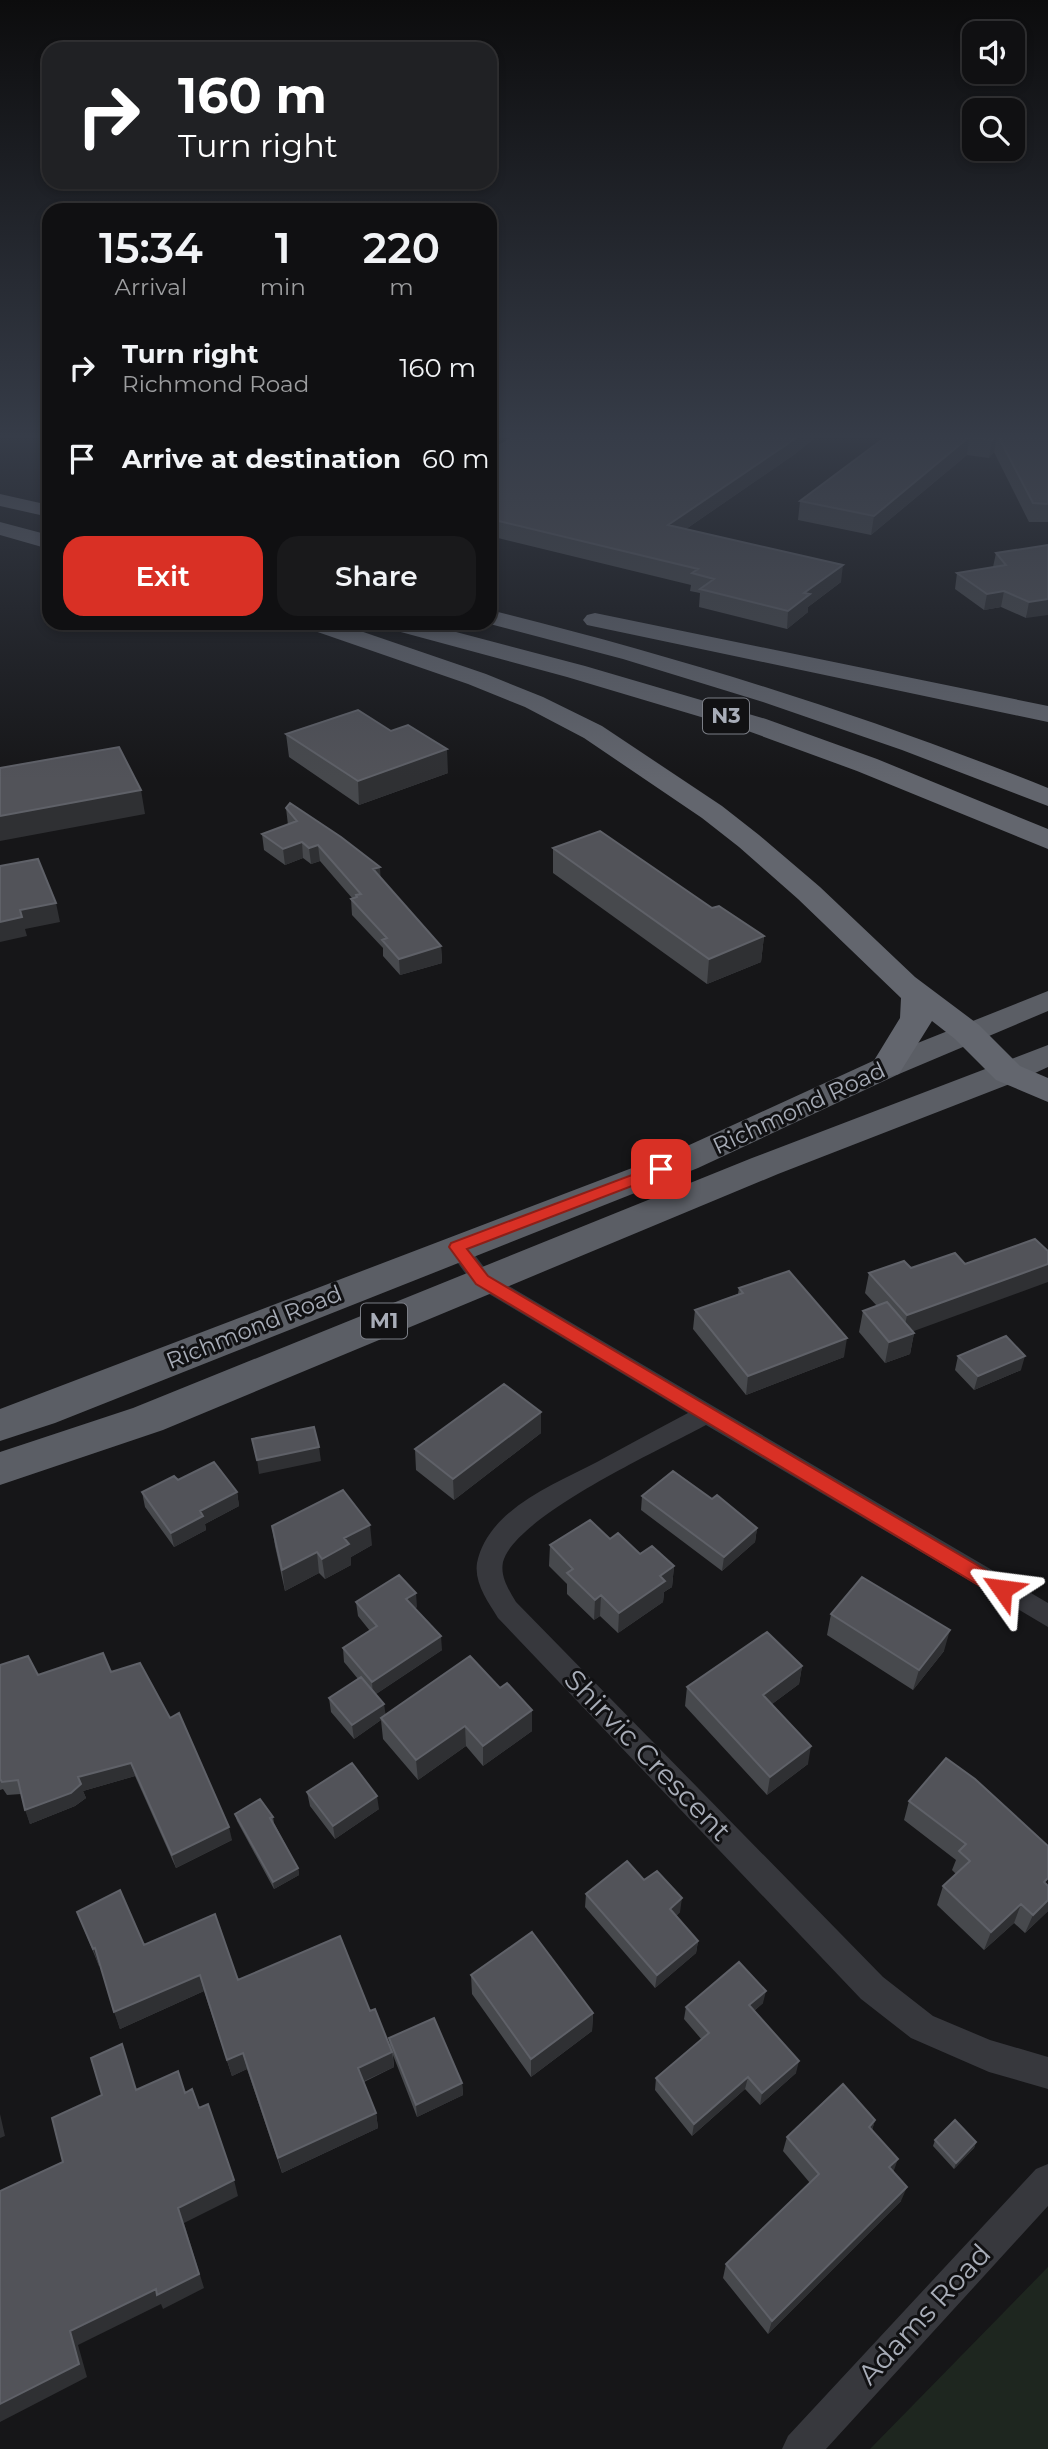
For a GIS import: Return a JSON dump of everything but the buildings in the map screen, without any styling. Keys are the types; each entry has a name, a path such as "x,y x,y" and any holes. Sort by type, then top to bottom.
{"highway":[{"path":"497,601 1048,714"},
{"name":"N3","path":"497,619 606,648 805,708 1048,798"},
{"path":"334,630 477,679 534,702 593,732 712,812 749,841 809,893 917,996 967,1032 1009,1073 1048,1091"},
{"name":"N3","path":"421,630 566,667 759,726 962,803 1048,840"},
{"path":"887,1067 917,1018 917,996"},
{"name":"Richmond Road","path":"0,1425 40,1412 457,1247 687,1160 887,1067 1048,999"},
{"name":"Richmond Road","path":"0,1469 148,1419 482,1280 765,1166 1009,1073 1048,1055"}],"street":[{"path":"457,1247 482,1280 1048,1616"},
{"name":"Shirvic Crescent","path":"706,1414 526,1514 500,1541 490,1564 492,1585 507,1609 872,1988 922,2027 989,2056 1048,2073"},
{"name":"Adams Road","path":"802,2449 1048,2181"}],"shaded area":[{"path":"1048,2267 1048,2449 870,2449"}],"route":[{"path":"661,1169 457,1247 482,1280 1002,1589"}]}
